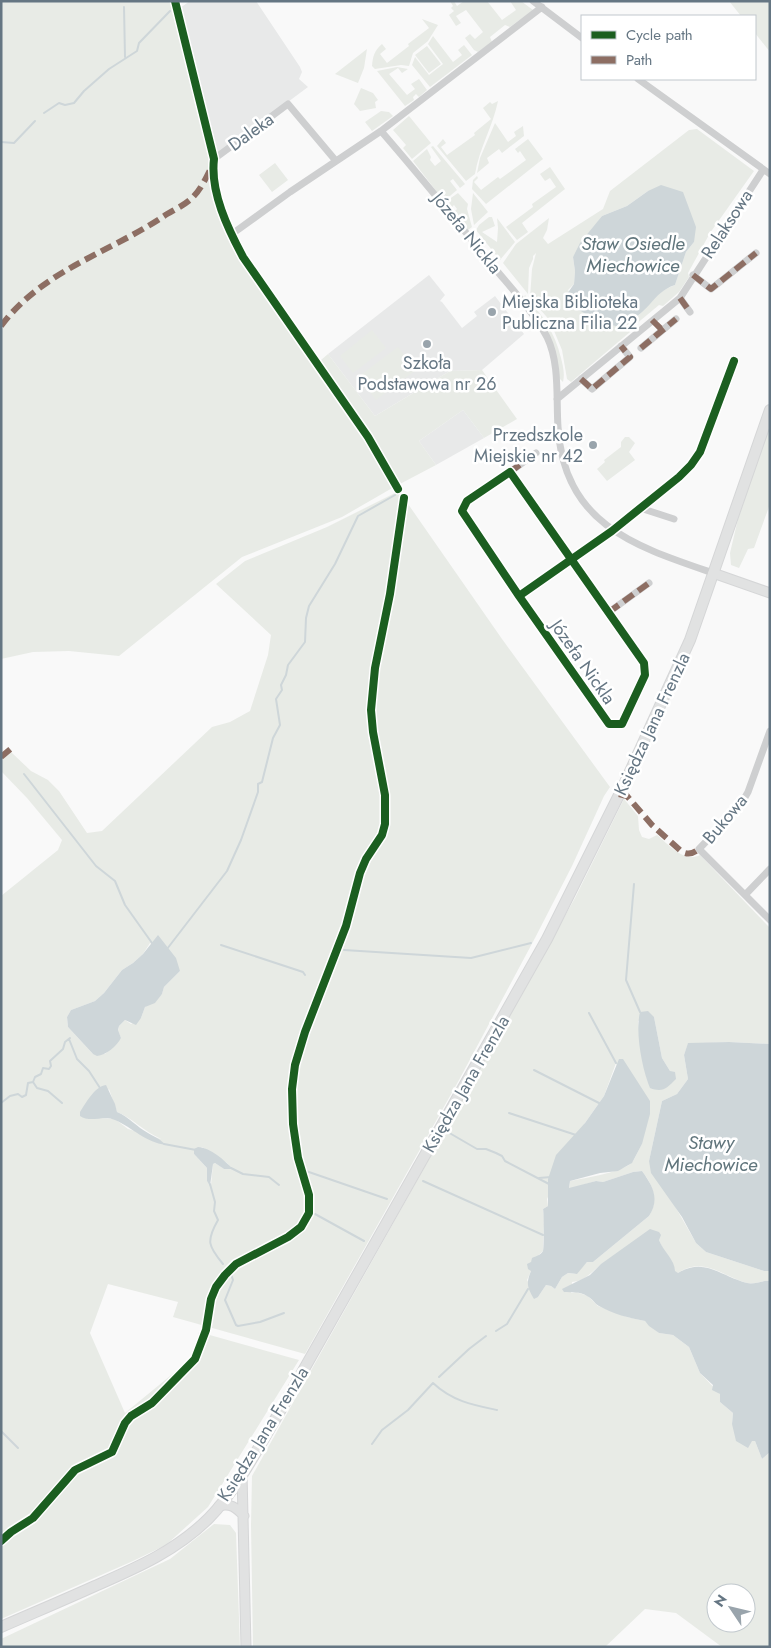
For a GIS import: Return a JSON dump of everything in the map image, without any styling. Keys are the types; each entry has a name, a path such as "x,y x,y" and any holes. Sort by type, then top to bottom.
{"main road":[{"name":"Księdza Jana Frenzla","path":"1,1627 137,1568 168,1552 210,1517 242,1472 286,1401 547,939 622,789 682,660 770,410"}],"street":[{"path":"533,1 581,37"},
{"path":"232,234 290,192 381,131 542,7"},
{"path":"639,80 767,172"},
{"name":"Daleka","path":"214,159 288,104 336,161"},
{"name":"Józefa Nickla","path":"381,131 441,200 537,320 554,357 560,450 569,479 581,498 595,516 612,531 646,548 713,574"},
{"name":"Relaksowa","path":"558,398 680,298 693,275 767,172"},
{"path":"693,275 711,289 756,253"},
{"path":"680,298 690,312"},
{"path":"640,348 676,319"},
{"path":"652,320 662,330"},
{"path":"582,379 592,389 630,357 621,346"},
{"path":"518,596 612,531 679,477 700,452 734,361"},
{"name":"Józefa Nickla","path":"510,472 644,663 645,674 622,724 609,724 518,596 462,511 467,501 536,453"},
{"path":"640,508 674,519"},
{"path":"713,574 770,593"},
{"path":"609,612 649,583"},
{"name":"Bukowa","path":"745,895 699,849 740,806 767,749 770,731"},
{"path":"770,869 745,895 770,920"},
{"path":"242,1472 246,1647"},
{"path":"218,1506 225,1504 232,1506 244,1516"}],"shaded area":[{"path":"1,1 174,1 221,212 228,228 255,274 301,338 364,436 394,487 342,517 242,557 119,656 69,651 33,652 1,659"},
{"path":"190,1 256,1 300,67 302,72 299,79 308,87 218,154 213,152 180,8"},
{"path":"450,1 454,1 457,6 464,1 487,1 502,20 516,10 510,1 521,1 533,10 510,27 505,25 490,37 492,42 478,52 474,50 465,38 470,34 475,39 483,32 466,10 456,16 461,23 456,26 449,15 454,11 451,8 453,6"},
{"path":"729,1 770,1 770,52 756,34 756,15 740,15"},
{"path":"422,19 438,25 428,41 413,53 409,66 401,65 375,69 372,66 376,51 382,44 386,49 380,54 387,63 429,28"},
{"path":"433,36 453,62 462,55 458,50 464,45 472,55 430,87 412,65 415,57 429,75 443,64 428,44"},
{"path":"427,46 441,64 429,73 415,55"},
{"path":"367,49 364,68 358,83 335,74"},
{"path":"397,67 408,69 402,73 398,68 389,74 407,95 415,89 411,84 419,79 427,90 419,97 416,94 413,97 414,100 405,106 377,71"},
{"path":"361,88 373,93 378,100 375,102 376,108 360,111 354,104"},
{"path":"498,101 475,174 466,181 437,146 443,139 446,143 441,147 447,155 475,135 474,133 491,119 483,108 490,102 492,104"},
{"path":"381,111 389,112 393,116 372,131 365,122"},
{"path":"409,116 431,143 412,159 403,148 406,145 393,130"},
{"path":"495,123 508,142 516,136 514,132 523,126 524,136 502,153 499,149 487,158 489,163 477,173 480,158"},
{"path":"697,129 754,171 710,233 688,273 689,277 679,292 663,306 659,305 629,330 630,332 571,382 567,379 562,350 552,326 575,328 569,325 553,324 530,298 532,269 536,253 529,268 528,294 503,263 516,244 549,218 547,230 543,238 548,244 603,209 610,191 689,130","holes":["648,191 694,242 686,252 675,285 658,294 637,317 625,325 618,327 579,310 568,290 574,284 573,257 602,216 627,206"]},
{"path":"528,139 543,159 486,204 472,189 473,180 477,176 478,178 474,182 481,190 526,160 520,151 518,153 515,149"},
{"path":"433,146 465,184 460,188 453,179 450,181 457,190 444,201 413,161 427,149 431,157 430,160 435,166 441,161 431,147"},
{"path":"275,163 288,180 272,192 259,175"},
{"path":"550,167 565,189 522,223 528,232 517,240 506,227 533,207 532,204 556,187 550,178 545,181 540,174"},
{"path":"458,193 468,204 467,209 472,227 468,230 454,212 457,209 454,205 451,208 445,202"},
{"path":"473,193 488,212 474,225 471,209"},
{"path":"489,217 492,217 495,226 482,232 497,242 497,218 515,242 500,260 476,230"},
{"name":"Szkoła Podstawowa nr 26","path":"429,275 445,295 440,301 462,328 477,316 474,312 495,296 524,334 482,370 450,371 375,416 328,354"},
{"path":"525,295 542,317 555,340 563,367 563,382 559,378 556,359 523,299"},
{"path":"372,330 386,348 353,373 340,356"},
{"path":"398,347 416,370 376,400 358,377"},
{"path":"328,354 375,416 450,371 482,370 517,419 484,438 463,410 419,441 436,465 398,485 363,424 321,360"},
{"path":"463,410 484,438 436,465 419,441"},
{"path":"770,424 770,504 754,548 748,549 739,568 731,565 730,553 738,519"},
{"path":"625,437 629,437 635,443 629,452 635,460 607,481 597,469 605,462 604,460 621,447 621,442"},
{"path":"399,491 502,639 610,787 535,938 459,1080 305,1354 173,1317 178,1302 108,1284 90,1333 125,1413 192,1358 199,1332 299,1360 208,1507 166,1545 1,1619 1,896 58,850 62,840 27,798 1,771 1,759 11,752 31,771 48,780 59,791 87,833 102,831 212,727 230,722 250,711 268,655 271,635 216,584 245,561 327,527","holes":["150,943 180,971 164,987 162,994 145,1007 141,1018 131,1024 125,1020 119,1026 118,1031 121,1038 105,1054 93,1054 68,1027 67,1017 71,1010 95,1001 104,993 122,970 143,954","109,1089 117,1112 161,1139 128,1129 115,1119 87,1119","202,1147 227,1163 232,1169 224,1169 215,1163 213,1164 211,1185 207,1181 207,1168 194,1154"]},
{"path":"624,799 638,816 639,830 642,837 649,839 657,835 683,855 694,857 700,855 770,928 770,1044 729,1042 688,1044 684,1055 688,1079 677,1094 662,1101 649,1161 696,1243 706,1252 764,1271 770,1271 770,1281 747,1283 713,1269 696,1266 678,1273 675,1272 659,1240 603,1263 587,1276 572,1282 571,1293 576,1292 588,1296 598,1306 627,1317 645,1321 659,1333 673,1335 689,1347 700,1373 720,1394 720,1402 733,1413 732,1424 755,1441 762,1459 770,1452 770,1647 722,1647 676,1613 645,1609 605,1647 253,1647 252,1476 575,898","holes":["654,1017 662,1058 670,1071 648,1082 643,1062 638,1021","616,1063 642,1144 629,1165 604,1174 570,1181 569,1189 642,1171 652,1187 654,1204 649,1216 593,1262 587,1262 575,1274 568,1273 562,1277 555,1289 546,1285 538,1297 527,1280 531,1271 531,1262 543,1251 543,1209 548,1206 547,1199 585,1123 604,1096"]},
{"path":"214,1524 230,1525 236,1533 240,1647 1,1647 1,1639 170,1559"}],"water":[{"name":"Staw Osiedle Miechowice","path":"661,185 683,192 696,227 694,242 686,252 675,285 667,288 641,313 623,326 605,323 572,306 567,294 574,284 573,257 580,243 602,216 627,206 648,191"},
{"path":"158,935 176,958 180,971 164,987 162,994 155,1003 145,1007 136,1025 125,1020 119,1026 118,1030 121,1038 114,1047 97,1056 93,1054 68,1027 67,1017 71,1010 95,1001 104,993 122,970 143,954"},
{"path":"648,1011 654,1017 662,1058 670,1071 675,1072 676,1079 662,1090 650,1088 640,1050 638,1030 640,1012"},
{"name":"Stawy Miechowice","path":"688,1043 770,1044 770,1271 764,1271 706,1252 696,1243 682,1217 651,1173 649,1161 662,1101 677,1094 688,1079 684,1055"},
{"path":"619,1059 623,1059 650,1101 650,1114 642,1144 632,1163 618,1171 600,1173 570,1181 569,1188 596,1181 603,1182 642,1171 654,1193 655,1198 652,1210 649,1216 593,1262 587,1262 577,1274 568,1273 562,1277 555,1289 546,1285 538,1297 534,1299 528,1285 531,1271 528,1269 527,1264 531,1262 532,1258 543,1251 543,1209 548,1206 548,1179 556,1155 585,1123 604,1096"},
{"path":"106,1085 117,1112 166,1145 145,1138 115,1120 106,1118 88,1119 80,1116 80,1112 91,1096 102,1086"},
{"path":"198,1147 212,1152 233,1169 224,1169 215,1163 213,1164 210,1186 207,1181 207,1168 194,1154 194,1149"},
{"path":"650,1229 659,1232 661,1235 659,1240 673,1263 675,1271 678,1273 696,1267 705,1267 747,1283 770,1281 770,1452 762,1459 755,1441 752,1441 748,1448 736,1441 732,1424 733,1413 720,1402 720,1394 712,1390 713,1385 700,1373 689,1347 673,1335 659,1333 645,1321 610,1311 598,1305 584,1294 564,1292 562,1289 590,1275 601,1264"}],"waterway":[{"path":"124,7 125,57"},
{"path":"44,113 59,103 65,105 74,103 84,91 109,69 137,51 139,43 170,11"},
{"path":"1,142 14,143 35,121"},
{"path":"167,949 227,871 241,840 258,792 258,784 262,782 273,738 280,725 276,699 282,690 281,685 288,665 305,642 306,618 309,606 335,564 358,516 395,495"},
{"path":"24,774 96,866 115,881 125,905 152,943"},
{"path":"634,884 626,980 640,1012"},
{"path":"344,950 471,958 531,943"},
{"path":"221,945 303,972 305,975"},
{"path":"589,1013 616,1063"},
{"path":"1,1103 10,1096 18,1094 22,1097 26,1095 28,1083 33,1082 35,1077 41,1074 43,1068 49,1069 51,1066 50,1061 63,1049 65,1042 70,1038"},
{"path":"69,1039 77,1059 89,1071 100,1088"},
{"path":"534,1070 599,1103"},
{"path":"33,1082 37,1088 48,1091 62,1103"},
{"path":"509,1113 576,1135"},
{"path":"446,1131 477,1149 486,1149 502,1156 505,1161 549,1184"},
{"path":"164,1144 196,1150"},
{"path":"231,1168 243,1174 269,1177 279,1185"},
{"path":"306,1171 387,1199"},
{"path":"539,1178 551,1177"},
{"path":"423,1181 543,1235"},
{"path":"210,1184 215,1202 214,1211 218,1220 210,1238 210,1243 223,1264"},
{"path":"315,1214 364,1241"},
{"path":"231,1274 233,1280 225,1300 236,1325 260,1322 284,1313"},
{"path":"496,1331 507,1324 528,1289"},
{"path":"439,1377 486,1336"},
{"path":"372,1444 382,1430 408,1410 433,1383 455,1398 497,1410"},
{"path":"1,1431 18,1448"}],"marked path":[{"path":"1,326 17,307 55,277 140,231 186,203 193,197 211,168"},
{"path":"693,275 711,289 756,253"},
{"path":"680,298 690,312"},
{"path":"641,348 676,319"},
{"path":"652,320 662,330"},
{"path":"581,379 592,389 630,357 621,346"},
{"path":"510,472 536,453"},
{"path":"609,612 649,583"},
{"path":"1,757 13,747"},
{"path":"619,794 627,796 652,825 682,852 691,854 699,849"}],"cycle path":[{"path":"175,1 214,159 213,172 217,197 232,235 243,257 368,437 398,489"},
{"path":"519,596 462,511 467,501 510,472 644,663 645,675 622,724 609,724 519,596 612,531 679,477 691,465 700,452 734,361"},
{"path":"1,1541 33,1518 75,1470 112,1452 125,1423 131,1416 152,1403 195,1359 206,1330 211,1299 216,1287 225,1275 236,1264 288,1237 301,1227 309,1213 309,1195 298,1158 293,1124 292,1089 295,1065 305,1032 346,926 360,873 366,859 382,835 385,824 385,795 373,732 371,710 375,668 390,594 404,498"}],"place":[{"name":"Miejska Biblioteka Publiczna Filia 22","path":"492,312"},
{"name":"Szkoła Podstawowa nr 26","path":"427,344"},
{"name":"Przedszkole Miejskie nr 42","path":"593,445"}]}
